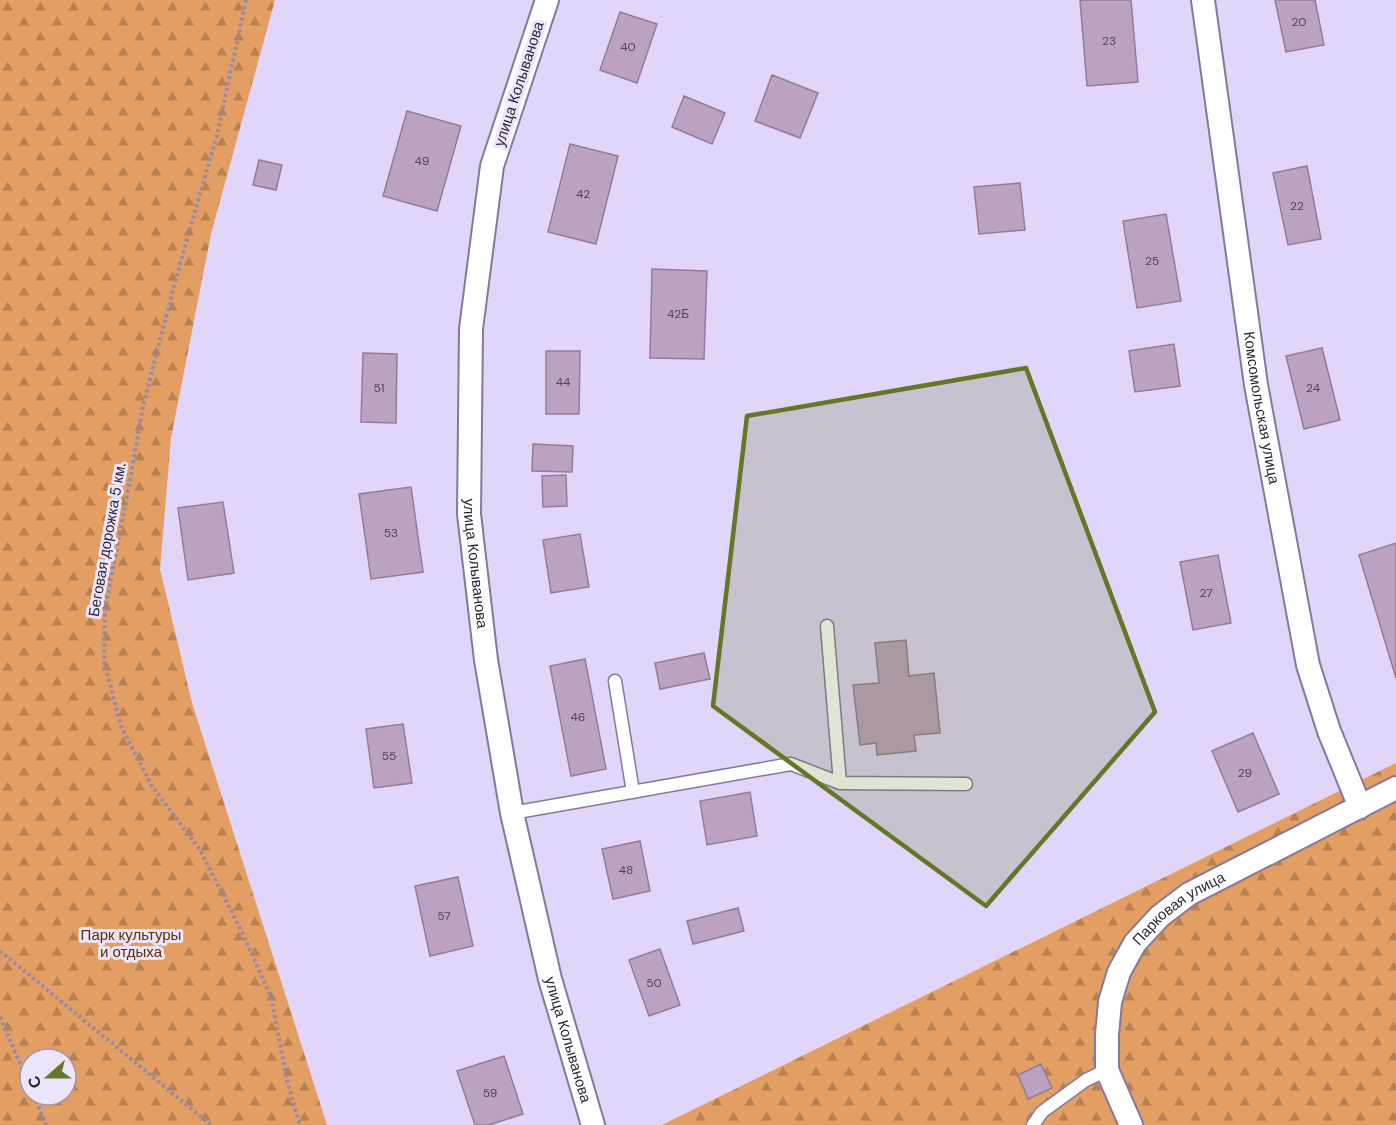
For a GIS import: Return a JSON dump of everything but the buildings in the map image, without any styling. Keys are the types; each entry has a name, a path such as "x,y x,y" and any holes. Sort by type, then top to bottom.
{"street":[{"name":"улица Колыванова","path":"547,0 492,166 471,329 469,514 486,660 512,813 550,979 593,1125"},
{"name":"Комсомольская улица","path":"1203,0 1256,385 1308,665 1329,731 1360,807"},
{"name":"Парковая улица","path":"1131,1125 1107,1070 1107,1035 1110,1002 1119,972 1135,943 1160,916 1189,894 1396,788"}],"lane":[{"path":"827,626 840,783"},
{"path":"615,681 633,792"},
{"path":"512,813 791,764 840,783 966,784"},
{"path":"1033,1125 1042,1112 1086,1080 1107,1070"}],"path":[{"name":"Беговая дорожка 5 км.","path":"246,0 217,135 143,406 105,609 104,661 121,726 152,786 200,850 242,932 271,997 287,1080 300,1125"},
{"path":"0,951 211,1125"},
{"path":"0,1017 18,1059"},
{"path":"39,1107 46,1125"}],"highlighted area":[{"path":"1026,368 1155,712 986,906 713,706 747,416"}],"green space":[{"name":"Парк культуры и отдыха","path":"0,0 275,0 211,234 171,438 160,569 192,703 327,1125 0,1125"},
{"path":"1396,763 1396,1125 662,1125"}]}
